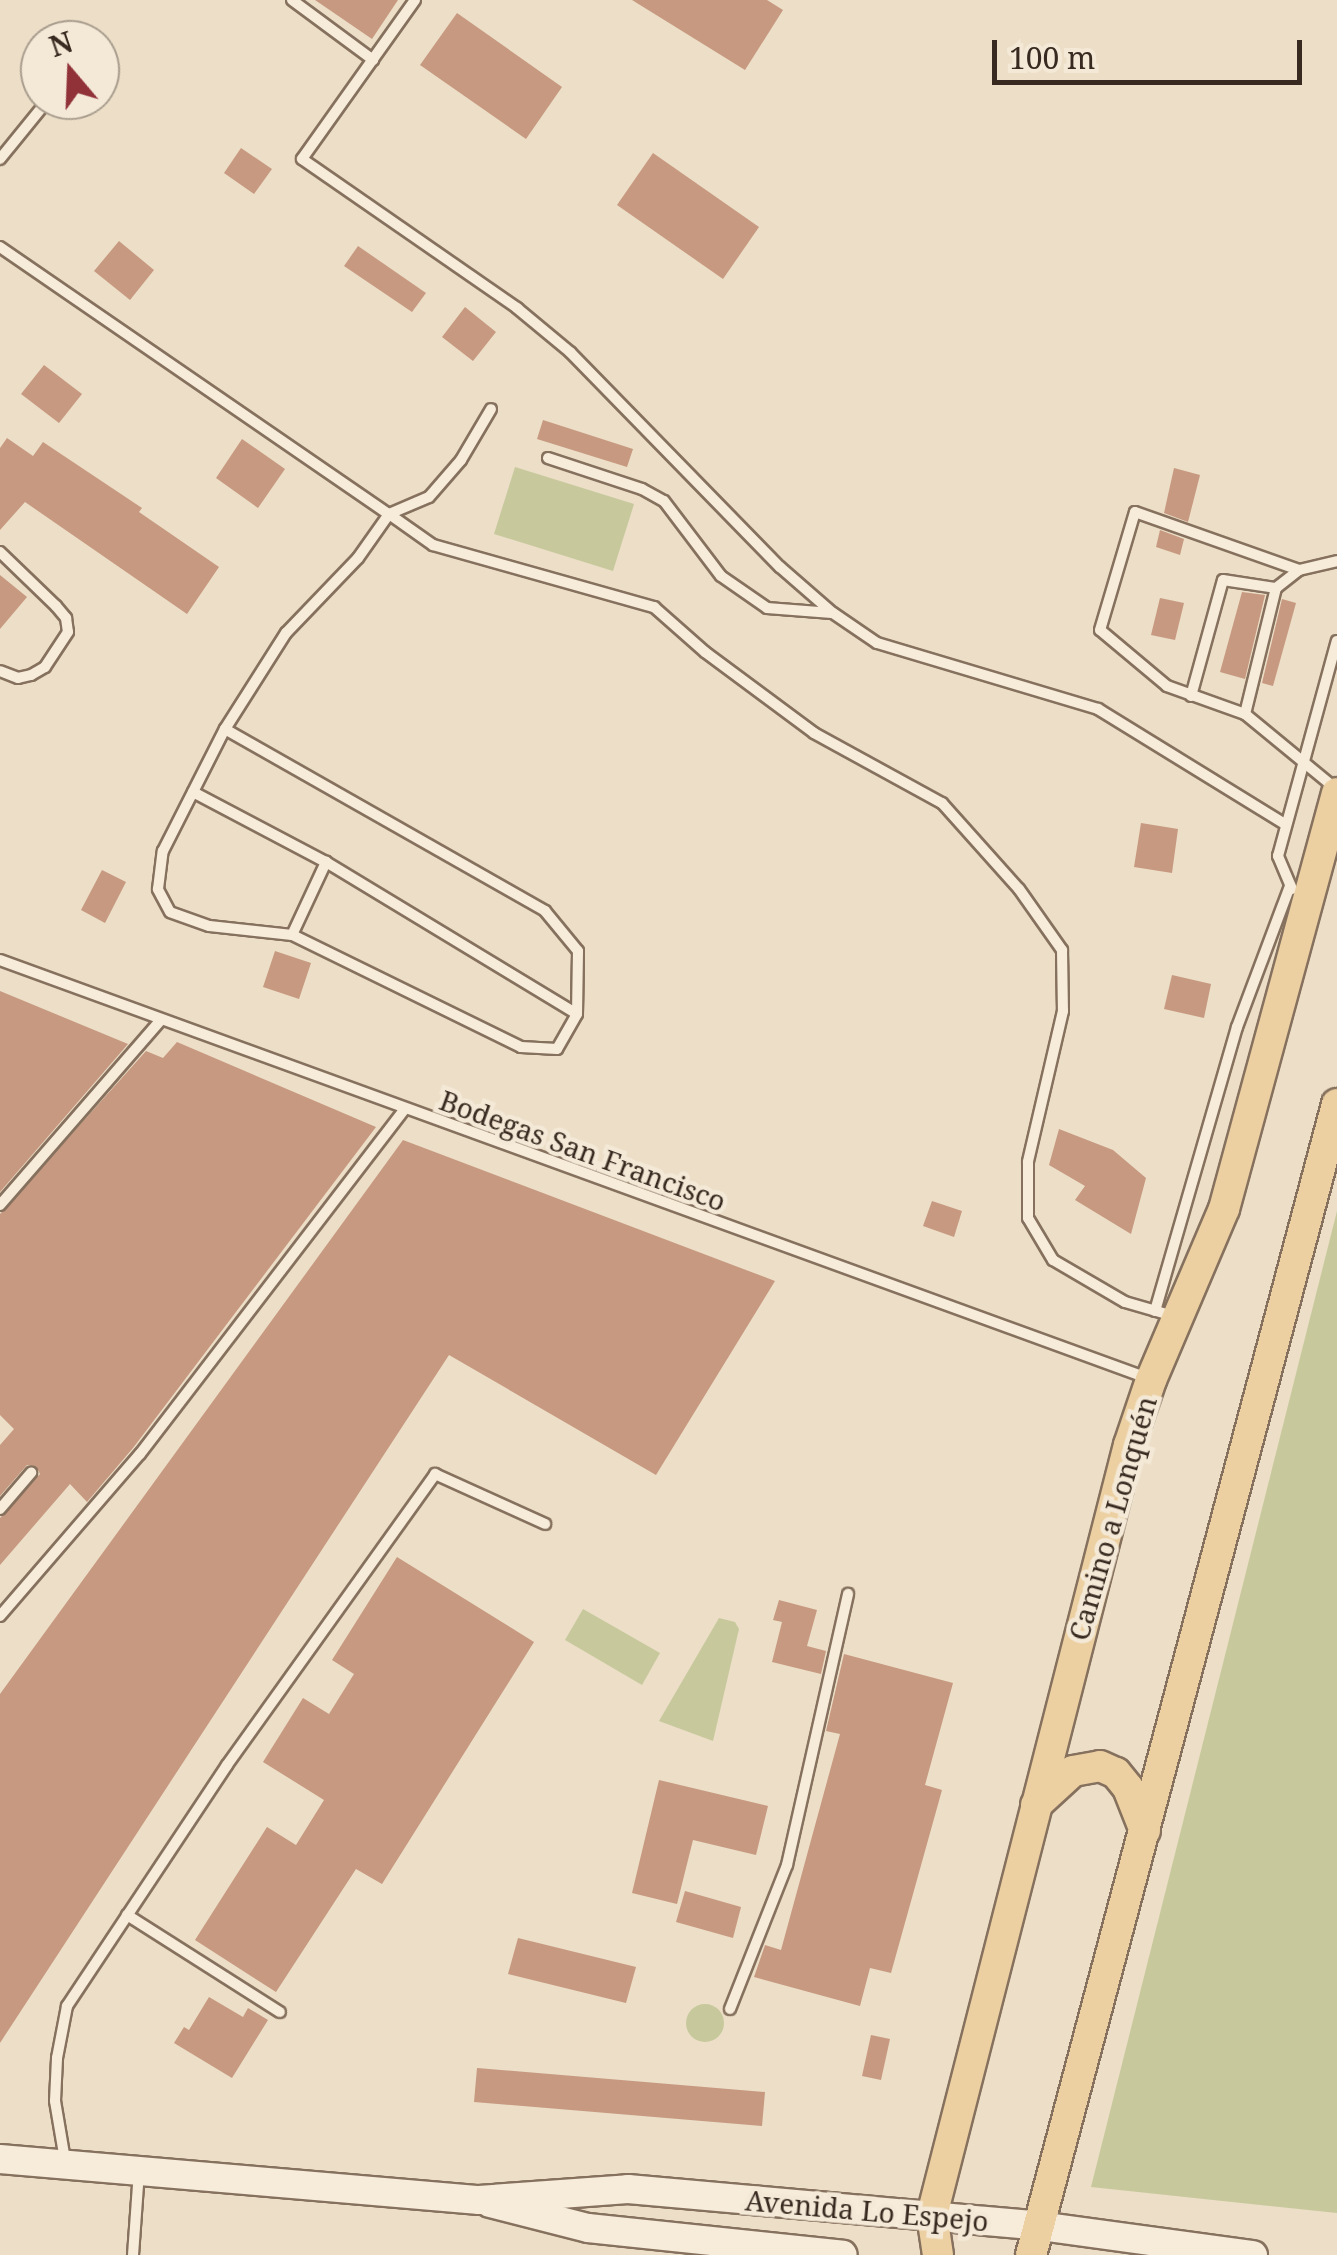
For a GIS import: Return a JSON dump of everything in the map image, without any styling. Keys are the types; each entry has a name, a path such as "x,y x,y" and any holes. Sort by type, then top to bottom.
{"main road":[{"name":"Camino a Lonquén","path":"938,2255 932,2216 1129,1446 1152,1380 1167,1314 1224,1209 1298,898 1337,791"},
{"path":"1035,2241 1337,1104"},
{"path":"1034,1808 1064,1776 1100,1766 1116,1774 1128,1788 1145,1831"},
{"name":"Avenida Lo Espejo","path":"0,2160 479,2200 628,2189 932,2216 1035,2241 1253,2255"},
{"name":"Avenida Lo Espejo","path":"0,2173 66,2165"},
{"name":"Avenida Lo Espejo","path":"479,2200 588,2228 843,2255"}],"lane":[{"path":"292,0 373,60"},
{"path":"416,0 302,160 517,308 570,352 728,517 833,613 876,643 1098,710 1285,824"},
{"path":"0,160 32,120"},
{"path":"0,247 433,545 654,607 705,652 814,733 942,804 1018,889 1062,950 1063,1011 1028,1162 1028,1218 1053,1260 1126,1302 1167,1314"},
{"path":"225,729 546,911 578,951 577,1014 557,1049 520,1047 292,935 209,926 170,912 158,889 163,851 225,729 286,633 358,558 389,514 429,497 461,460 491,408"},
{"path":"548,458 642,488 664,501 721,576 768,608 833,613"},
{"path":"1298,570 1136,512 1100,630 1167,686 1246,714 1337,791"},
{"path":"0,552 56,606 66,618 68,632 44,666 31,675 18,678 0,671"},
{"path":"1246,714 1276,588 1298,570 1337,561"},
{"path":"1191,696 1223,580 1276,588"},
{"path":"1298,898 1278,856 1337,641"},
{"path":"193,792 326,862 577,1014"},
{"path":"292,935 326,862"},
{"name":"Bodegas San Francisco","path":"0,960 1152,1380"},
{"path":"0,1206 161,1020"},
{"path":"0,1616 140,1454 404,1110"},
{"path":"0,1509 31,1473"},
{"path":"66,2165 55,2086 67,2006 435,1474 544,1524"},
{"path":"730,2009 787,1865 848,1594"},
{"path":"127,1915 280,2012"},
{"path":"133,2255 139,2171"}],"green space":[{"path":"515,467 634,504 613,571 494,534"},
{"path":"1337,1211 1337,2213 1091,2187"},
{"path":"583,1609 660,1653 642,1685 565,1640"},
{"path":"719,1618 735,1622 739,1629 713,1741 659,1721"},
{"path":"705,2004 718,2010 724,2023 718,2036 705,2042 692,2036 686,2023 692,2010"}],"building":[{"path":"315,0 398,0 372,39"},
{"path":"632,0 767,0 783,10 745,70"},
{"path":"457,13 562,87 526,139 420,65"},
{"path":"241,148 272,169 254,194 224,173"},
{"path":"653,153 759,227 723,279 617,205"},
{"path":"119,241 154,270 130,300 94,271"},
{"path":"358,246 426,293 412,312 344,266"},
{"path":"465,307 496,332 473,361 442,337"},
{"path":"44,365 82,394 59,423 21,394"},
{"path":"543,420 633,449 627,467 537,439"},
{"path":"7,438 33,456 43,442 142,508 139,512 219,567 187,614 25,502 0,530 0,448"},
{"path":"242,439 285,469 258,508 216,478"},
{"path":"1174,468 1200,475 1188,522 1164,513"},
{"path":"1160,530 1184,539 1180,555 1156,547"},
{"path":"0,575 27,597 0,629"},
{"path":"1242,592 1265,595 1245,679 1220,672"},
{"path":"1160,598 1184,603 1175,640 1151,635"},
{"path":"1282,599 1296,603 1273,686 1262,683"},
{"path":"1141,823 1178,829 1172,873 1134,867"},
{"path":"102,870 126,882 105,923 81,910"},
{"path":"275,951 311,963 299,999 263,987"},
{"path":"1172,975 1211,984 1204,1018 1164,1009"},
{"path":"0,991 128,1044 0,1192"},
{"path":"177,1042 376,1127 133,1448 87,1502 70,1484 0,1565 0,1518 40,1474 36,1466 27,1465 0,1496 0,1445 14,1429 0,1415 0,1214 146,1051 163,1058"},
{"path":"1059,1129 1113,1150 1146,1178 1131,1234 1075,1200 1085,1186 1049,1165"},
{"path":"403,1140 775,1281 656,1475 449,1355 0,2043 0,1694"},
{"path":"932,1201 962,1211 954,1237 923,1226"},
{"path":"397,1557 534,1642 382,1884 356,1869 276,1992 195,1940 267,1827 296,1845 324,1800 263,1762 303,1698 329,1714 354,1674 332,1660"},
{"path":"779,1600 817,1610 807,1646 826,1651 821,1674 772,1662 782,1622 773,1620"},
{"path":"844,1654 953,1683 925,1785 942,1790 891,1973 870,1968 860,2006 754,1977 765,1945 781,1950 840,1734 826,1731"},
{"path":"659,1780 768,1806 756,1855 693,1840 677,1904 632,1893"},
{"path":"685,1891 741,1907 733,1938 676,1922"},
{"path":"518,1938 636,1967 626,2003 508,1974"},
{"path":"209,1997 243,2017 248,2008 268,2020 232,2078 174,2043 184,2027 189,2030"},
{"path":"871,2035 890,2039 881,2080 862,2076"},
{"path":"477,2068 765,2092 762,2126 474,2102"}]}
